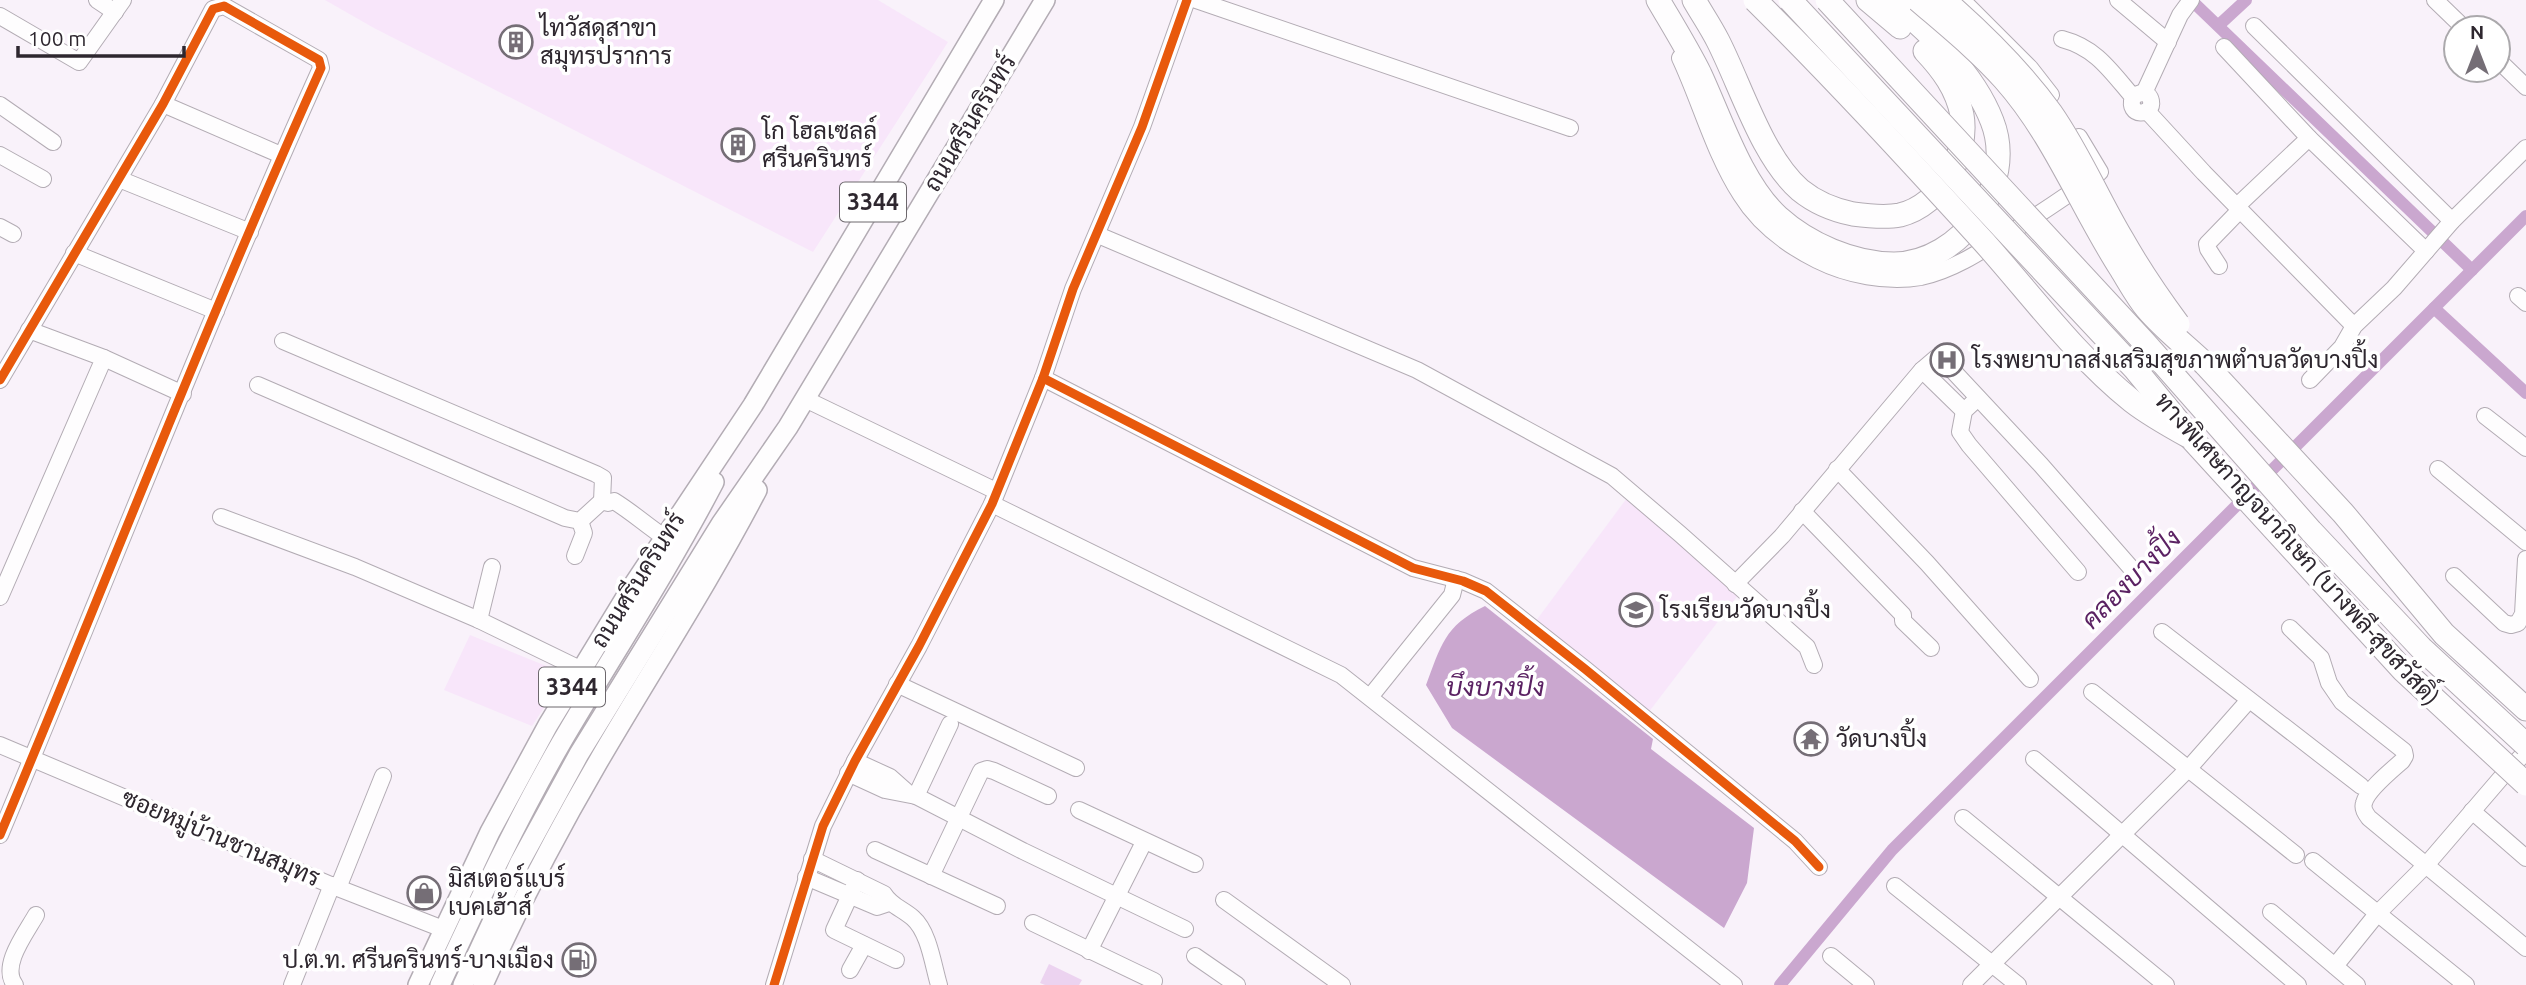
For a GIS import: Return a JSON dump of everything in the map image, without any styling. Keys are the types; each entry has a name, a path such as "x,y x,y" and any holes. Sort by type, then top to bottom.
{"highway":[{"path":"1658,0 1699,72 1752,184 1777,216 1810,240 1855,258 1894,264 1928,257 1952,243 1976,220 1990,197 1999,169 1993,122 1978,91 1922,26 1891,0"},
{"path":"1694,0 1718,41 1748,108 1773,154 1799,189 1816,201 1837,210 1867,216 1900,215 1928,200 1954,168 1961,153 1962,115 1955,92 1942,70 1912,37 1868,0"},
{"path":"1755,0 1854,100 1992,251 2046,316 2119,390 2150,414 2190,437"},
{"name":"ทางพิเศษกาญจนาภิเษก (บางพลี-สุขสวัสดิ์)","path":"1790,0 2000,228 2135,369 2190,437 2403,670 2526,784"},
{"name":"ทางพิเศษกาญจนาภิเษก (บางพลี-สุขสวัสดิ์)","path":"1826,0 2145,343 2311,531 2421,648 2526,745"},
{"path":"1918,0 2005,80 2068,174 2106,246 2148,310 2205,364 2343,513 2444,635 2526,709"},
{"path":"1944,0 2017,70 2051,113 2084,165 2121,237 2205,364"}],"main road":[{"name":"ถนนศรีนครินทร์","path":"463,985 511,858 561,743 681,543 753,405 994,0"},
{"name":"ถนนศรีนครินทร์","path":"483,985 559,831 716,565 788,427 1045,0"},
{"name":"ถนนศรีนครินทร์","path":"418,985 490,832 530,758 664,537 753,405"},
{"name":"ถนนศรีนครินทร์","path":"440,985 511,858 556,793 721,524 788,427"}],"street":[{"path":"0,16 79,62 119,6 97,0"},
{"path":"774,985 811,859 831,805 919,646 994,498 1043,379 1073,289 1142,127 1186,0"},
{"path":"1196,0 1570,128"},
{"path":"1646,0 1680,58 1696,92 1712,138 1739,193 1753,213 1791,246 1834,268 1856,274 1894,278 1920,277 1971,257 2100,172 2068,119 2030,68 1962,0"},
{"path":"2118,0 2168,42"},
{"path":"2139,95 2180,15 2191,0"},
{"path":"2435,0 2450,14"},
{"path":"0,380 163,104 214,9 224,6 319,60 321,68 281,155 0,835"},
{"path":"2255,26 2449,224"},
{"path":"2062,39 2079,43 2091,50 2139,95 2150,97 2151,103 2147,111 2354,326"},
{"path":"2224,47 2309,138 2428,249"},
{"path":"2512,74 2526,87"},
{"path":"163,104 281,155"},
{"path":"0,105 53,142"},
{"path":"2219,266 2207,244 2238,208 2309,138"},
{"path":"2310,380 2342,347 2354,326 2395,288 2449,224 2526,148"},
{"path":"0,155 43,179"},
{"path":"119,179 250,232"},
{"path":"1098,235 1418,370 1626,486 1807,647 1814,665"},
{"path":"74,253 216,311"},
{"path":"29,330 104,358 183,394"},
{"path":"283,341 596,474 603,478 605,502"},
{"path":"0,597 104,358"},
{"path":"1735,584 1802,511 1931,360 1941,358 2041,465 2131,568"},
{"path":"1922,370 1964,411"},
{"path":"1043,379 1413,568 1456,579 1486,591 1795,841 1819,867"},
{"path":"258,386 565,518 580,522"},
{"path":"1978,398 1964,411 1959,432 2078,572"},
{"path":"804,399 1341,675 1734,985"},
{"path":"2485,416 2526,448"},
{"path":"1837,469 1927,563 2030,679"},
{"path":"2438,469 2526,542"},
{"path":"580,522 605,502 614,501 664,537"},
{"path":"1802,511 1903,615 1903,621 1931,648"},
{"path":"221,517 355,568 480,620 582,670"},
{"path":"575,556 584,533 580,522"},
{"path":"2454,576 2504,623 2511,625 2518,623 2523,614 2526,559"},
{"path":"480,620 492,567"},
{"path":"1370,697 1452,595 1456,579"},
{"path":"2290,628 2321,658 2329,684 2342,702 2404,751 2402,761 2363,803 2369,818 2526,948"},
{"path":"2162,632 2361,786"},
{"path":"897,684 1076,768"},
{"path":"2092,692 2296,855"},
{"path":"1971,985 1990,963 2189,768 2249,700"},
{"path":"912,794 950,724"},
{"name":"ซอยหมู่บ้านชานสมุทร","path":"0,745 335,887 443,929"},
{"path":"2335,966 2376,914 2427,864 2526,752"},
{"path":"2034,758 2298,985"},
{"path":"851,767 890,777 912,794 1185,929"},
{"path":"930,876 982,771 986,769 1048,796"},
{"path":"292,985 383,776"},
{"path":"1079,810 1195,864"},
{"path":"2472,811 2526,858"},
{"path":"1963,818 2166,985"},
{"path":"1089,951 1144,842"},
{"path":"875,850 997,906"},
{"path":"811,859 854,888"},
{"path":"2313,861 2466,985"},
{"path":"806,877 884,894 889,903 914,918 921,927 939,985"},
{"path":"1895,886 2018,985"},
{"path":"854,888 834,930 896,960"},
{"path":"1224,900 1319,978 1342,985"},
{"path":"2271,912 2357,985"},
{"path":"15,985 10,979 9,967 36,915"},
{"path":"1033,923 1154,982"},
{"path":"850,970 864,945"},
{"path":"1195,956 1237,985"},
{"path":"1831,956 1866,985"}],"shaded area":[{"path":"325,0 878,0 948,42 813,252 374,28"},
{"name":"โรงเรียนวัดบางปิ้ง","path":"1627,498 1742,590 1648,713 1530,629"},
{"path":"470,635 566,674 532,726 444,690"},
{"path":"1049,964 1082,980 1079,985 1040,983"}],"water":[{"name":"บึงบางปิ้ง","path":"1485,606 1653,739 1651,749 1754,828 1747,883 1724,928 1452,728 1426,685 1446,638 1461,621"}],"waterway":[{"path":"2191,0 2472,270"},
{"path":"2219,25 2246,0"},
{"name":"คลองบางปิ้ง","path":"1780,985 1892,850 2526,216"},
{"path":"2434,308 2526,393"}],"cycle path":[{"path":"774,985 823,826 992,504 1043,378 1073,289 1142,127 1187,0"},
{"path":"0,380 163,104 213,9 224,6 319,60 321,68 198,355 0,835"},
{"path":"1043,378 1413,568 1463,581 1486,591 1795,841 1819,867"}],"place":[{"name":"ไทวัสดุสาขา สมุทรปราการ","path":"516,42"},
{"name":"โก โฮลเซลล์ ศรีนครินทร์","path":"738,145"},
{"name":"โรงพยาบาลส่งเสริมสุขภาพตำบลวัดบางปิ้ง","path":"1947,360"},
{"name":"โรงเรียนวัดบางปิ้ง","path":"1636,610"},
{"name":"วัดบางปิ้ง","path":"1811,739"},
{"name":"มิสเตอร์แบร์ เบคเฮ้าส์","path":"424,893"},
{"name":"ป.ต.ท. ศรีนครินทร์-บางเมือง","path":"579,960"}]}
